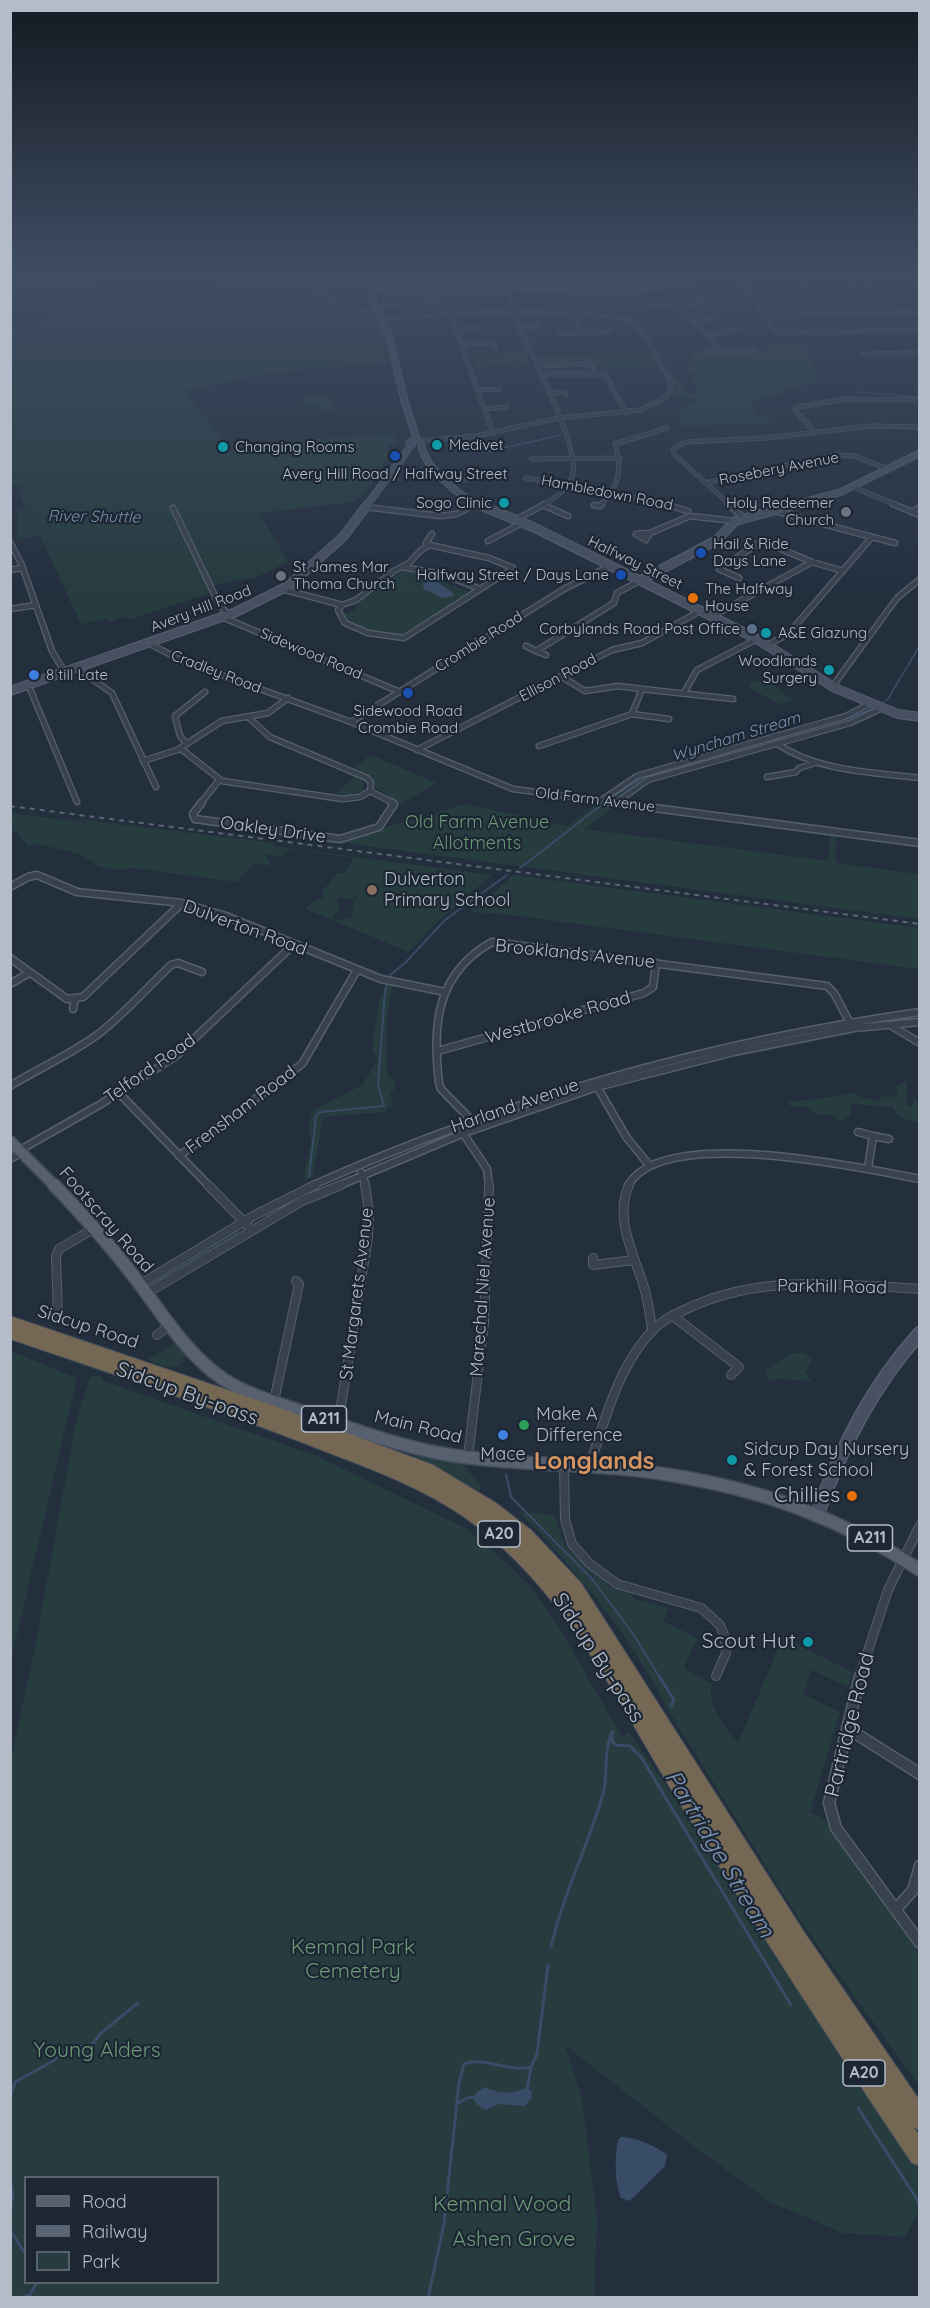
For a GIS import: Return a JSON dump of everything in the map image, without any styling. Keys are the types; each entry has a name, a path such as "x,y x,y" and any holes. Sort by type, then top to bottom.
{"highway":[{"name":"Sidcup Road","path":"10,1322 154,1370"},
{"name":"Sidcup Road","path":"10,1333 70,1353"},
{"name":"Sidcup By-pass","path":"70,1353 244,1414 395,1471 430,1487 472,1513 509,1541 542,1574 579,1620 642,1727 791,1964 920,2155"},
{"name":"Sidcup By-pass","path":"154,1370 427,1470 481,1503 525,1535 575,1589 797,1939 920,2120"}],"main road":[{"name":"Footscray Road","path":"10,1141 95,1228 194,1352"},
{"name":"Main Road","path":"194,1352 210,1370 226,1381 338,1424 423,1450 468,1457 590,1465 696,1478 753,1491 818,1512 901,1556 920,1570"}],"street":[{"path":"399,380 417,442 493,433 559,418 626,412 652,406 664,399 671,389 669,380"},
{"path":"473,380 493,433"},
{"path":"488,541 543,505 567,485 573,476 573,459 542,380"},
{"path":"608,380 626,412"},
{"path":"477,390 499,389"},
{"path":"548,393 564,392"},
{"path":"815,432 795,410 797,407 837,399 920,400"},
{"path":"484,409 507,407"},
{"path":"744,518 675,454 673,449 677,445 686,442 868,426 920,428"},
{"path":"594,505 603,507 620,478 620,458 615,444 667,428"},
{"name":"Halfway Street","path":"417,442 426,453 433,469 448,484 476,504 641,580 757,639 832,687 898,714 920,717"},
{"name":"Avery Hill Road","path":"10,692 75,667 225,616 282,589 332,548 365,507 402,454 417,442"},
{"path":"402,454 426,453"},
{"path":"650,533 690,516 735,521 826,497 853,487 920,453"},
{"name":"Rosebery Avenue","path":"705,483 836,455 854,456 888,469"},
{"path":"531,459 620,458"},
{"path":"448,484 484,474"},
{"name":"Hambledown Road","path":"526,478 671,505 688,511"},
{"path":"853,487 920,515"},
{"path":"365,507 450,515 476,504"},
{"path":"543,505 568,516"},
{"path":"911,512 920,507"},
{"path":"173,508 225,616"},
{"path":"775,511 895,543"},
{"path":"536,651 614,603 617,593 717,540 735,521"},
{"path":"428,545 426,543 432,534"},
{"path":"768,645 788,634 872,537"},
{"path":"739,578 719,569 760,541 812,562 843,571"},
{"path":"10,542 23,568 51,648 64,671"},
{"path":"428,545 484,557 513,568 512,571 405,638 368,633 345,623 338,610 342,605 360,598 428,545"},
{"path":"711,617 812,562"},
{"name":"Crombie Road","path":"351,722 564,589 610,566"},
{"path":"402,567 442,574 480,590"},
{"path":"10,570 23,568"},
{"path":"832,687 897,598 920,579"},
{"path":"282,589 342,605"},
{"path":"10,609 36,605"},
{"name":"Ellison Road","path":"417,750 612,650 642,643 700,611"},
{"name":"Sidewood Road","path":"225,616 400,692"},
{"path":"684,693 697,670 757,639"},
{"name":"Cradley Road","path":"148,643 183,661 287,698"},
{"path":"526,646 546,655"},
{"path":"75,667 83,676 103,685 112,693 156,787"},
{"path":"561,677 585,691 618,686 733,699"},
{"path":"28,684 77,802"},
{"path":"632,714 642,689"},
{"path":"187,744 180,736 175,716 205,692"},
{"path":"143,761 160,757 180,748 222,721 268,713 287,698"},
{"name":"Old Farm Avenue","path":"287,698 513,789 920,843"},
{"path":"602,800 636,776 846,716 871,704"},
{"path":"617,802 648,780 850,723 882,708"},
{"path":"539,746 632,714 669,719"},
{"name":"Oakley Drive","path":"219,780 193,814 195,819 340,840 379,827 393,808 394,804 389,800 369,791 371,783 367,778 270,737 248,717"},
{"path":"776,743 786,752 814,763 920,778"},
{"path":"180,748 219,780 342,799 360,797 369,791"},
{"path":"767,777 797,775 799,768 814,763"},
{"name":"Dulverton Road","path":"10,887 28,877 37,876 77,892 182,903 226,916 381,979 445,992"},
{"path":"10,958 67,999 83,997 182,903"},
{"name":"Brooklands Avenue","path":"478,1128 441,1089 438,1077 439,1005 445,992 485,945 492,942 827,986 834,993 851,1025"},
{"name":"Telford Road","path":"10,1159 119,1093 191,1044 293,945"},
{"path":"10,1086 47,1063 81,1046 102,1031 171,964 178,963 202,972"},
{"name":"Westbrooke Road","path":"438,1051 644,993 653,987 656,963"},
{"name":"Frensham Road","path":"180,1156 302,1064 357,970"},
{"path":"10,984 29,973"},
{"path":"73,1009 75,998"},
{"name":"Harland Avenue","path":"144,1288 252,1230 296,1203 478,1128 597,1087 881,1017 920,1012"},
{"path":"881,1017 920,1043"},
{"name":"Harland Avenue","path":"144,1288 244,1222 291,1196 472,1120 593,1080 724,1047 851,1025 920,1022"},
{"path":"593,1080 627,1138 649,1165"},
{"path":"119,1093 252,1230"},
{"name":"Marechal Niel Avenue","path":"458,1126 488,1169 490,1192 486,1300 468,1457"},
{"path":"858,1132 889,1139"},
{"path":"868,1168 873,1136"},
{"path":"652,1330 646,1294 624,1222 624,1200 631,1180 649,1165 679,1156 803,1159 868,1168 920,1179"},
{"name":"St Margarets Avenue","path":"338,1424 356,1327 370,1220 369,1198 362,1174 357,1167"},
{"path":"58,1315 56,1256 59,1249 95,1228"},
{"path":"593,1265 634,1260"},
{"path":"274,1401 299,1284 296,1281"},
{"name":"Parkhill Road","path":"590,1465 620,1382 633,1358 652,1330 673,1316 721,1295 772,1286 811,1284 920,1289"},
{"path":"673,1316 739,1367 731,1375"},
{"path":"157,1335 172,1324"},
{"path":"818,1512 830,1477 864,1408 895,1362 920,1333"},
{"path":"564,1463 565,1519 572,1544 590,1563 617,1584 660,1599 701,1608 720,1625 725,1638 726,1653 716,1676"},
{"name":"Partridge Road","path":"920,1526 901,1556 873,1634 829,1803 836,1828 920,1943"},
{"path":"847,1728 920,1774"},
{"path":"896,1909 910,1897 920,1866"}],"green space":[{"path":"11,380 236,380 185,391 224,441 218,444 217,453 300,440 394,434 397,443 387,444 390,455 363,495 353,502 259,513 288,561 257,577 207,586 211,593 130,619 123,616 112,622 107,619 81,624 40,536 17,540 17,510 26,508 18,489 21,488 11,482 13,477 11,476"},
{"path":"674,380 678,380 689,395 699,393 693,381 817,380 818,382 786,388 778,395 752,402 755,413 764,416 763,419 766,417 776,423 683,426 679,422 700,422 679,421 678,412 697,400 671,396 676,387"},
{"path":"329,396 333,410 318,411 317,406 304,407 302,398"},
{"path":"403,571 437,577 450,585 470,592 406,635 389,635 362,629 354,625 342,613 356,611 355,605"},
{"path":"751,681 775,685 785,696 795,700 779,704 749,688"},
{"path":"764,741 766,745 647,778 619,797 612,797 635,779"},
{"path":"371,755 437,783 399,805 376,788 368,775 353,768"},
{"path":"356,776 365,782 363,791 350,795 334,794"},
{"name":"Old Farm Avenue Allotments","path":"597,803 615,806 585,829 828,861 831,834 837,835 835,861 838,863 919,874 919,919 336,842 465,804 568,826"},
{"name":"Dulverton Primary School","path":"10,813 98,824 60,817 274,843 272,846 492,875 436,923 409,952 305,909 315,900 323,898 322,892 337,873 343,874 354,858 288,849 281,857 265,853 271,865 254,864 237,882 133,868 118,870 99,867 86,858 70,852 36,844 29,847 15,831 11,831","holes":["359,892 354,901 351,918 334,920 332,917 340,909 335,901 340,897 352,900"]},
{"path":"515,874 919,928 919,969 502,914 470,912"},
{"path":"386,984 393,986 388,1006 386,1043 388,1076 395,1082 395,1088 390,1094 393,1105 384,1112 323,1117 313,1176 305,1181 305,1168 311,1143 309,1124 313,1110 362,1085 378,1060 372,1049 379,1002"},
{"path":"907,1081 906,1105 911,1107 914,1099 919,1103 919,1123 899,1117 892,1107 852,1104 850,1117 840,1121 834,1116 817,1114 807,1107 793,1107 788,1104 791,1101 855,1093 877,1101 883,1096 899,1095 896,1087"},
{"path":"238,1230 241,1233 154,1284 151,1281"},
{"path":"177,1342 186,1351 184,1359 177,1367 166,1367 147,1360"},
{"path":"11,1351 77,1378 11,1660"},
{"path":"791,1353 804,1353 813,1360 805,1372 812,1381 779,1379 771,1381 766,1376 766,1370"},
{"path":"100,1376 103,1381 317,1456 465,1528 529,1585 560,1629 622,1737 629,1732 778,1947 919,2170 919,2210 905,2237 843,2233 770,2202 686,2140 565,2045 582,2098 597,2220 594,2295 596,2297 11,2298 11,1758 34,1652 75,1426 90,1377"},
{"path":"413,1455 462,1462 480,1486 480,1491 478,1493 410,1458"},
{"path":"518,1512 554,1515 565,1546 610,1587 633,1595 635,1599 669,1608 663,1621 697,1638 684,1668 712,1684 714,1708 722,1723 738,1743 783,1637 852,1672 848,1687 811,1670 803,1694 840,1712 810,1812 824,1819 919,1954 919,2086 801,1922 618,1627 546,1539"}],"water":[{"path":"434,580 453,593 453,596 443,598 424,589 423,584"},
{"path":"485,2087 505,2092 515,2092 525,2088 532,2091 531,2099 525,2106 499,2104 486,2110 476,2104 473,2098"},
{"path":"621,2137 645,2143 667,2155 665,2166 630,2201 621,2198 617,2185 616,2154 618,2140"}],"waterway":[{"name":"River Shuttle","path":"857,392 920,397"},
{"name":"River Shuttle","path":"486,452 561,435"},
{"name":"Wyncham Stream","path":"882,703 888,699 920,645"},
{"name":"Wyncham Stream","path":"613,797 644,777 845,720 871,709"},
{"name":"Wyncham Stream","path":"520,868 600,806"},
{"name":"Wyncham Stream","path":"309,1177 316,1116 320,1112 384,1106 378,1085 385,991 390,975 405,963 445,920 507,875"},
{"path":"506,1474 511,1497 592,1579 634,1635 660,1678"},
{"path":"659,1676 674,1700 671,1706"},
{"path":"551,1947 562,1908 603,1794 608,1746 612,1734"},
{"name":"Partridge Stream","path":"612,1734 612,1741 616,1745 630,1746 641,1757 791,2005"},
{"path":"531,2067 537,2054 548,1965"},
{"name":"Wyncham Stream","path":"10,2098 15,2082 55,2060 69,2046 90,2047 101,2033 138,2003"},
{"path":"428,2298 444,2224 459,2083 464,2064 481,2062 514,2068 531,2067"},
{"path":"527,2090 531,2067"},
{"path":"457,2104 467,2098 476,2097"},
{"name":"Partridge Stream","path":"858,2108 920,2204"},
{"name":"Wyncham Stream","path":"10,2138 10,2157"},
{"name":"Wyncham Stream","path":"10,2177 13,2194 10,2214"},
{"name":"Wyncham Stream","path":"10,2230 24,2252"},
{"name":"Wyncham Stream","path":"19,2298 30,2295 36,2284"}],"railway":[{"path":"10,806 920,924"}],"place":[{"name":"Medivet","path":"437,445"},
{"name":"Changing Rooms","path":"223,447"},
{"name":"Avery Hill Road / Halfway Street","path":"395,456"},
{"name":"Sogo Clinic","path":"504,503"},
{"name":"Holy Redeemer Church","path":"846,512"},
{"name":"Hail & Ride Days Lane","path":"701,553"},
{"name":"Halfway Street / Days Lane","path":"621,575"},
{"name":"St James Mar Thoma Church","path":"281,576"},
{"name":"The Halfway House","path":"693,598"},
{"name":"Corbylands Road Post Office","path":"752,629"},
{"name":"A&E Glazung","path":"766,633"},
{"name":"Woodlands Surgery","path":"829,670"},
{"name":"8 till Late","path":"34,675"},
{"name":"Sidewood Road Crombie Road","path":"408,693"},
{"name":"Dulverton Primary School","path":"372,890"},
{"name":"Make A Difference","path":"524,1425"},
{"name":"Mace","path":"503,1435"},
{"name":"Sidcup Day Nursery & Forest School","path":"732,1460"},
{"name":"Chillies","path":"852,1496"},
{"name":"Scout Hut","path":"808,1642"}],"district":[{"name":"Longlands","path":"594,1462"}],"park label":[{"name":"Kemnal Park Cemetery","path":"353,1960"},
{"name":"Young Alders","path":"97,2051"},
{"name":"Kemnal Wood","path":"502,2205"},
{"name":"Ashen Grove","path":"514,2240"}]}
